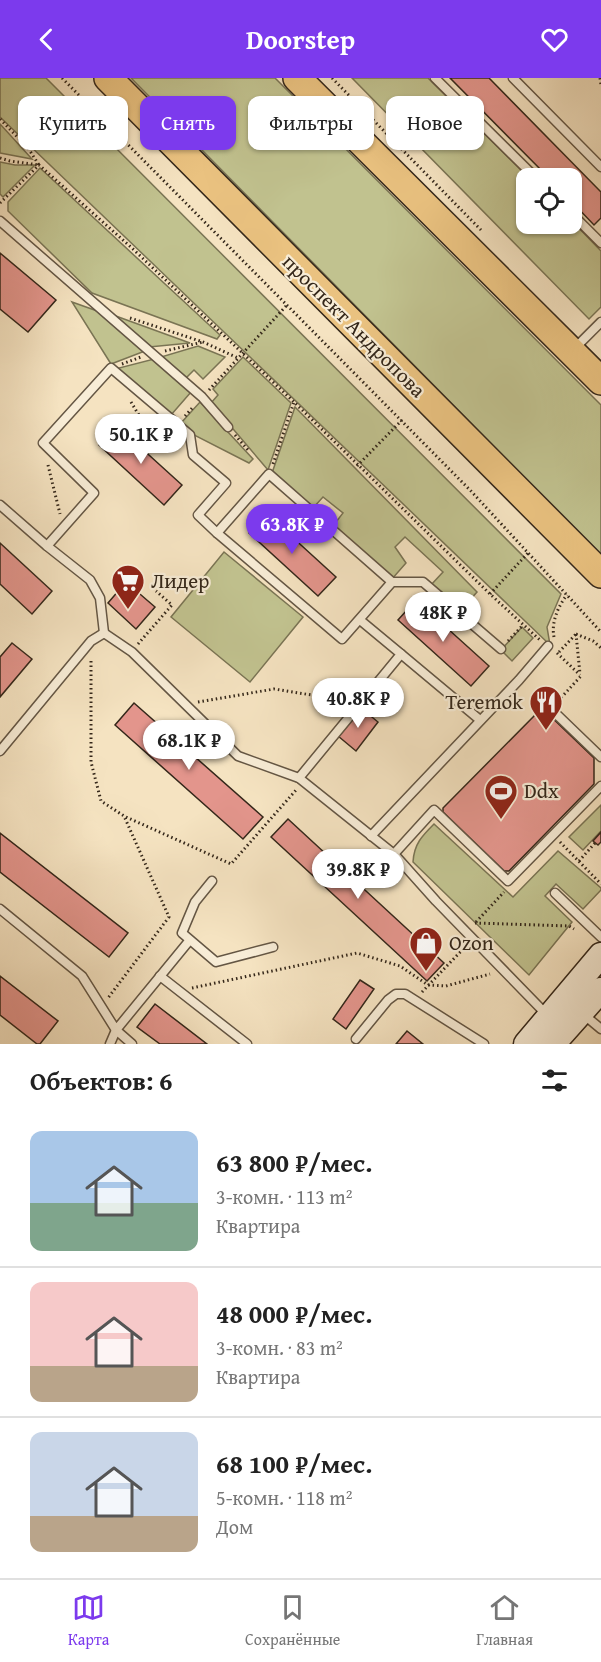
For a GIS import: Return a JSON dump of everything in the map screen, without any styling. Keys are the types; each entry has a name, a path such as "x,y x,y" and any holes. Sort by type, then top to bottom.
{"main road":[{"name":"проспект Андропова","path":"108,78 601,574"},
{"path":"297,78 601,381"}],"street":[{"path":"526,1044 601,955"},
{"path":"553,1044 601,990"}],"lane":[{"path":"435,78 526,168"},
{"path":"513,78 601,167"},
{"path":"0,221 202,397 228,427"},
{"path":"582,224 601,243"},
{"path":"572,351 601,322"},
{"path":"47,546 94,493 43,442 111,368 190,435 193,455 226,483 198,515 342,639 392,582"},
{"path":"217,533 269,474 392,582 423,582 501,649"},
{"path":"0,505 90,580 100,598 104,633 132,652 238,756 301,780 394,854 549,1016"},
{"path":"360,620 480,720"},
{"path":"0,751 90,641 104,633"},
{"path":"371,836 548,646"},
{"path":"301,780 401,654"},
{"path":"551,709 601,757"},
{"path":"394,854 434,810 508,881 601,786"},
{"path":"212,881 195,902 182,933 216,962 273,946"},
{"path":"555,893 601,937"},
{"path":"0,909 82,976 116,1030 132,1044"},
{"path":"110,1044 116,1030 189,940"},
{"path":"160,976 247,1044"},
{"path":"356,1039 388,1000 396,994 405,994 484,1044"},
{"path":"581,1012 601,1029"}],"path":[{"path":"62,78 402,420 601,632"},
{"path":"332,78 488,236"},
{"path":"600,78 601,85"},
{"path":"0,119 28,148 39,165 134,250 294,402 490,594 580,675 576,634"},
{"path":"0,158 39,165"},
{"path":"0,203 39,165"},
{"path":"128,398 158,447 287,305"},
{"path":"99,308 203,342 238,358"},
{"path":"269,474 294,402"},
{"path":"357,466 402,420"},
{"path":"228,427 249,451"},
{"path":"43,442 63,528"},
{"path":"490,594 528,553"},
{"path":"132,652 172,605 156,591"},
{"path":"552,628 561,602 567,595"},
{"path":"501,649 523,625"},
{"path":"557,653 576,634"},
{"path":"576,634 593,641 601,648"},
{"path":"90,641 91,762 101,801 124,816 231,864 301,780"},
{"path":"551,709 581,676"},
{"path":"184,704 274,689 360,703"},
{"path":"101,1006 169,916 124,816"},
{"path":"553,835 601,884"},
{"path":"579,861 595,843"},
{"path":"428,985 470,936 475,923 509,887 508,881"},
{"path":"475,923 569,926 577,930"},
{"path":"182,993 191,988 357,952 400,966 428,985 446,986 504,971"}],"green space":[{"path":"0,78 46,78 64,96 18,96 18,134 0,117"},
{"path":"131,78 275,78 293,96 248,96 248,150 347,150 601,405 601,555 202,150 236,150 236,96 149,96"},
{"path":"352,78 428,78 446,96 386,96 386,113 374,100 374,96 370,96"},
{"path":"0,124 18,144 18,150 24,150 32,159 0,153"},
{"path":"484,133 519,168 516,168 516,234 582,234 582,231 601,251 601,307 589,319 423,150 484,150"},
{"path":"34,150 118,150 561,594 547,627 550,645"},
{"path":"0,162 35,165 3,197 0,194"},
{"path":"40,168 220,335 217,339 92,293 8,211 8,202"},
{"path":"72,302 100,312 145,351 111,364"},
{"path":"113,315 190,343 149,347"},
{"path":"198,346 225,357 203,379 194,370 186,378 161,357"},
{"path":"243,357 291,403 268,470 211,403 218,395 213,389"},
{"path":"154,359 191,392 171,415 115,369"},
{"path":"200,402 253,459 249,463 194,435 181,423"},
{"path":"295,407 477,592 461,610 431,585 443,572 405,537 395,547 406,563 392,579 333,526 343,513 323,497 313,508 272,473"},
{"path":"224,552 303,617 250,682 171,617"},
{"path":"522,627 533,638 512,661 501,650"},
{"path":"601,805 601,831 583,850 569,837"},
{"path":"434,824 513,897 558,851 601,890 583,909 556,884 545,896 572,922 529,975 413,862 419,841"}],"building":[{"path":"450,78 489,78 577,168 539,168 484,112 484,96 468,96"},
{"path":"582,173 601,192 601,218 594,225 582,212"},
{"path":"0,253 56,300 28,332 0,309"},
{"path":"117,426 182,485 164,505 99,445"},
{"path":"267,514 336,577 318,596 249,533"},
{"path":"0,543 52,591 32,614 0,584"},
{"path":"126,582 155,607 136,629 108,603"},
{"path":"416,600 489,666 471,686 398,620"},
{"path":"12,643 32,659 0,697 0,657"},
{"path":"134,703 263,817 243,839 115,725"},
{"path":"361,708 378,722 356,751 338,736"},
{"path":"539,711 545,711 594,758 594,784 509,871 504,871 443,812 443,808"},
{"path":"288,819 444,963 427,981 271,837"},
{"path":"601,832 601,842 598,845 593,841"},
{"path":"0,833 128,933 109,957 0,872"},
{"path":"0,976 58,1021 40,1044 0,1015"},
{"path":"360,980 374,989 346,1029 333,1019"},
{"path":"155,1004 207,1044 160,1044 137,1027"},
{"path":"407,1031 423,1044 396,1044"}],"place":[{"name":"Лидер","path":"128,610"},
{"name":"Teremok","path":"546,731"},
{"name":"Ddx","path":"501,820"},
{"name":"Ozon","path":"426,972"}]}
